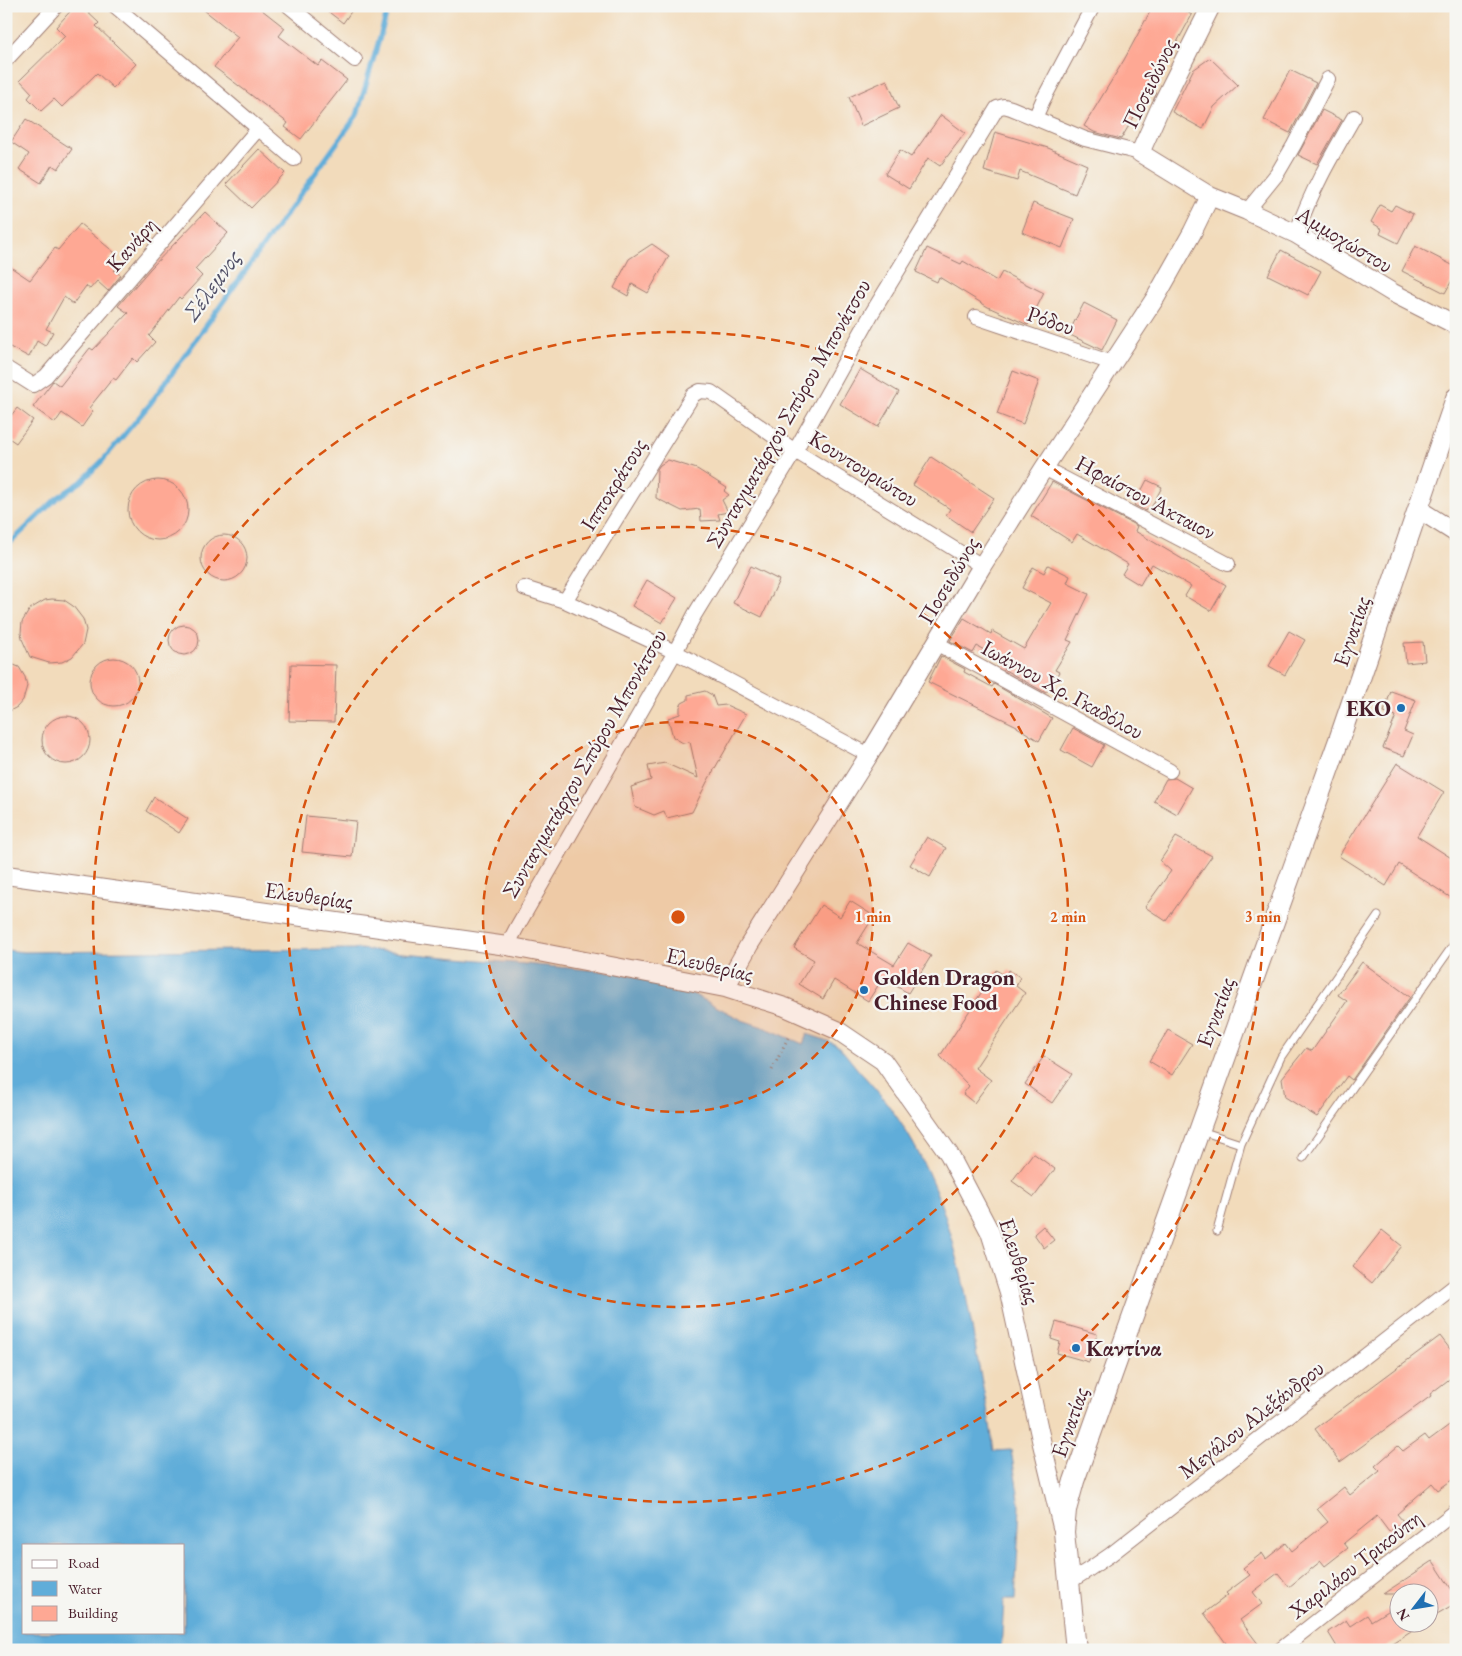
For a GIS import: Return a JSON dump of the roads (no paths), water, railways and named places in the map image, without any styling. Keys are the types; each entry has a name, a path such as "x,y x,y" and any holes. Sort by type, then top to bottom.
{"main road":[{"name":"Εγνατίας","path":"1076,1650 1064,1532 1067,1504 1082,1455 1340,737 1456,398"}],"street":[{"path":"6,60 56,6"},
{"path":"115,6 294,159"},
{"path":"289,6 355,60"},
{"path":"1035,118 1093,6"},
{"name":"Ποσειδώνος","path":"1140,153 1160,108 1211,6"},
{"path":"1246,211 1277,174 1328,79"},
{"name":"Συνταγματάρχου Σπύρου Μπονάτσου","path":"507,946 695,614 795,450 872,313 997,108 1004,106 1085,139 1140,153 1210,196"},
{"path":"1296,234 1306,206 1322,173 1354,117"},
{"name":"Κανάρη","path":"6,368 33,384 46,376 258,129"},
{"name":"Ποσειδώνος","path":"725,988 749,945 869,755 982,566 1156,297 1192,233 1210,196"},
{"name":"Αμμοχώστου","path":"1210,196 1296,234 1393,293 1456,324"},
{"name":"Ρόδου","path":"976,316 1112,364"},
{"name":"Κουντουριώτου","path":"700,391 710,392 795,450 982,566"},
{"name":"Ιπποκράτους","path":"564,601 693,395 700,391"},
{"name":"Ηφαίστου Άκταιον","path":"1044,468 1228,564"},
{"path":"1418,509 1456,534"},
{"path":"524,588 564,601 675,652 869,755"},
{"name":"Ιωάννου Χρ. Γκαδόλου","path":"936,644 1170,771"},
{"name":"Ελευθερίας","path":"6,875 507,946 725,988 785,1007 837,1030 883,1060 949,1154 990,1232 1009,1292 1042,1444 1064,1532"},
{"name":"Μεγάλου Αλεξάνδρου","path":"1068,1582 1110,1555 1456,1285"},
{"name":"Χαριλάου Τρικούπη","path":"1280,1650 1456,1511"}],"lane":[{"path":"1217,1230 1241,1144 1281,1057 1378,916"},
{"path":"1303,1158 1456,941"},
{"path":"1198,1130 1241,1144"}],"water":[{"path":"359,949 613,972 670,982 742,1020 803,1044 807,1034 839,1047 888,1104 910,1137 928,1172 954,1244 971,1322 994,1451 1011,1450 1020,1506 1015,1600 1004,1600 1001,1650 6,1650 6,950 23,952"}],"waterway":[{"name":"Σέλεμνος","path":"6,547 57,498 81,482 103,460 150,404 357,115 389,6"}],"place":[{"name":"EKO","path":"1401,708"},
{"name":"Golden Dragon Chinese Food","path":"864,990"},
{"name":"Καντίνα","path":"1076,1348"}]}
